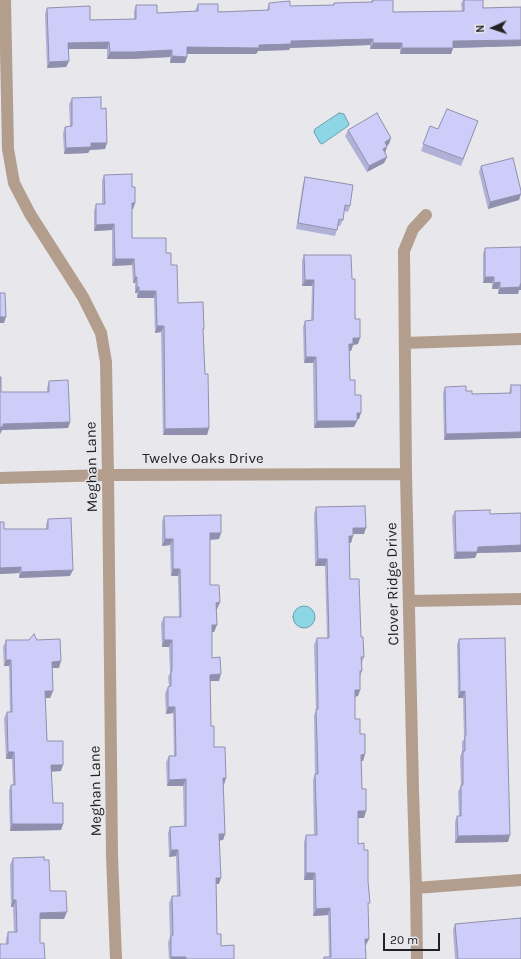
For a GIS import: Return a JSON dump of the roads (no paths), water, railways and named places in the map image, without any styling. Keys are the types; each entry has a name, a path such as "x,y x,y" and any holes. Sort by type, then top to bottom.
{"street":[{"name":"Meghan Lane","path":"6,0 8,149 14,183 30,214 83,298 101,333 106,362 112,856 116,959"},
{"name":"Clover Ridge Drive","path":"417,959 406,474 404,251 413,229 426,216"},
{"path":"405,343 521,339"},
{"name":"Twelve Oaks Drive","path":"0,478 108,475 406,474"},
{"path":"409,601 521,599"},
{"path":"416,888 521,880"}],"water":[{"path":"339,113 344,114 349,124 348,126 322,144 320,143 314,132 315,129"},
{"path":"304,606 312,609 315,617 312,625 304,628 296,625 293,617 296,609"}]}
